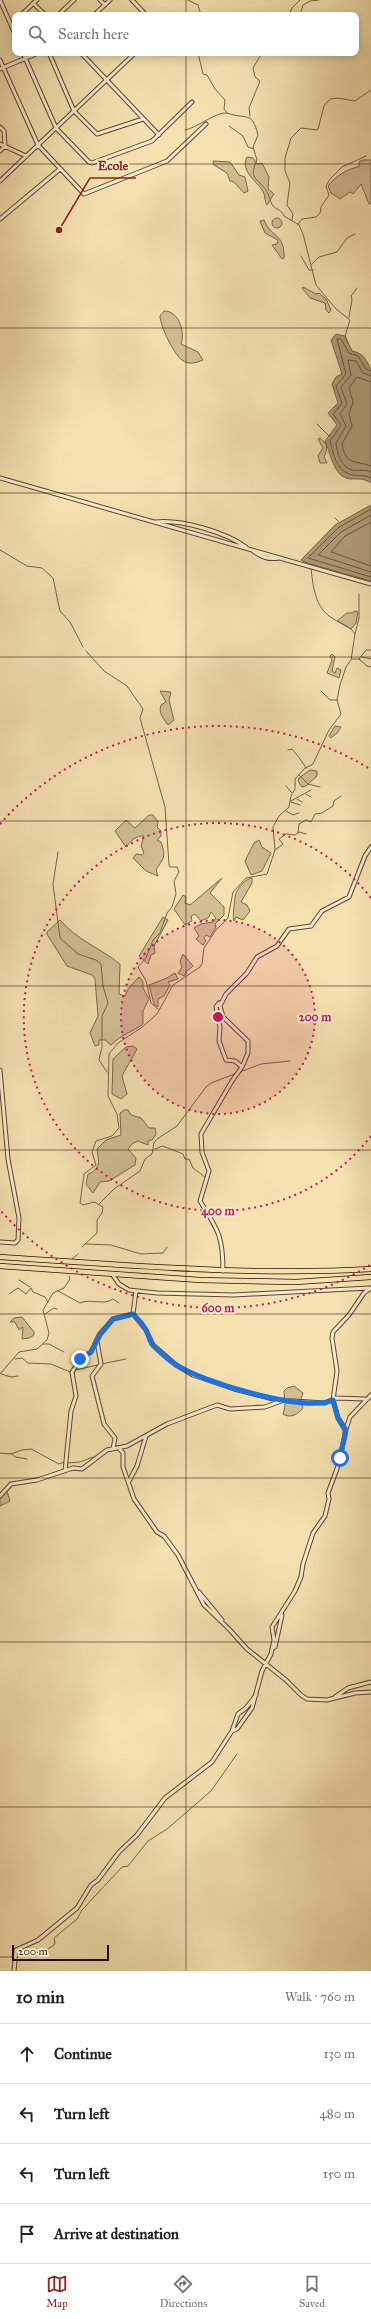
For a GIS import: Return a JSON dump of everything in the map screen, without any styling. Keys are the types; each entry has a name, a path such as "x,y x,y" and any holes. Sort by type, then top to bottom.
{"highway":[{"path":"0,1257 223,1271 321,1272 371,1269"},
{"path":"0,1266 200,1280 288,1282 371,1278"}],"street":[{"path":"0,0 11,25"},
{"path":"24,12 37,0"},
{"path":"61,12 74,0"},
{"path":"100,0 105,5"},
{"path":"97,12 110,0"},
{"path":"132,0 143,12"},
{"path":"33,3 42,12"},
{"path":"2,69 31,56"},
{"path":"50,56 74,111 97,134 144,119"},
{"path":"84,56 158,135"},
{"path":"0,181 132,56"},
{"path":"26,58 56,128 89,162 92,163 152,141 192,102"},
{"path":"0,60 2,69 38,145 81,192 89,193 167,161 206,124"},
{"path":"0,127 4,130 5,146 0,151"},
{"path":"0,144 26,156"},
{"path":"0,220 60,170"},
{"path":"0,478 371,584"},
{"path":"152,522 172,521 188,524 222,534 249,549"},
{"path":"242,1067 235,1061 226,1060 219,1041 220,1027 216,1008 230,990 242,980 257,957 277,946 289,929 311,926 322,911 349,897 365,856 371,847"},
{"path":"222,1000 220,1006 223,1017 248,1042 248,1053 242,1067 232,1081 201,1134 202,1152 209,1171 208,1180 200,1196 200,1201 215,1225 222,1241 223,1271"},
{"path":"0,1070 8,1159 19,1218 18,1240 15,1243 0,1242"},
{"path":"112,1274 119,1284 129,1290 136,1291 234,1295 371,1288"},
{"path":"346,1430 338,1418 333,1400 337,1371 331,1345 333,1332 349,1315 364,1292 371,1288"},
{"path":"136,1291 133,1314 146,1330 153,1345 176,1365 193,1375 234,1389 284,1400 325,1403 333,1400 365,1399"},
{"path":"65,1471 71,1411 76,1396 72,1372 80,1359 91,1352 97,1340 113,1319 133,1314"},
{"path":"97,1340 101,1364 92,1376 104,1424 115,1438 113,1448"},
{"path":"232,1731 237,1729 252,1708 265,1664 272,1649 275,1647 279,1624 302,1577 303,1564 313,1533 325,1516 329,1499 328,1493 337,1469 350,1417 365,1399 371,1395"},
{"path":"0,1496 11,1484 37,1480 73,1468 82,1469 104,1452 113,1448 119,1448 167,1424 217,1405 230,1409 265,1407 284,1400"},
{"path":"129,1482 137,1466 147,1435"},
{"path":"119,1448 123,1453 124,1467 134,1499 157,1532 164,1536 178,1555 204,1605 230,1629 247,1649 286,1680 301,1695 313,1700 332,1699 354,1693 371,1692"},
{"path":"272,1649 274,1637 272,1627 284,1612"},
{"path":"332,1699 348,1688 371,1682"},
{"path":"14,1971 16,1950 38,1940 77,1908 91,1885 98,1880 119,1852 137,1835 165,1798 212,1762 232,1731 238,1714 249,1705 258,1691"}],"shaded area":[{"path":"247,157 253,158 257,164 262,163 269,177 268,189 274,194 267,205 263,192 247,171 245,162"},
{"path":"363,160 371,160 371,204 369,204 361,184 353,194 350,192 340,199 331,193 328,186 338,176 346,171 359,167 359,162"},
{"path":"213,161 230,162 239,175 245,177 248,191 244,193 234,182 230,181 227,173 214,165"},
{"path":"275,218 279,218 282,223 279,228 275,228 272,225 272,221"},
{"path":"264,220 282,244 284,258 282,259 272,245 277,244 278,240 265,233 260,221"},
{"path":"303,287 316,294 319,293 326,299 331,310 329,313 326,310 325,303 310,298 302,288"},
{"path":"164,311 174,315 180,323 182,329 181,344 198,352 203,360 195,363 184,362 175,352 162,326 160,316"},
{"path":"320,438 325,442 326,452 324,457 327,463 320,463 318,456 323,448 318,439"},
{"path":"354,611 358,612 356,623 351,629 337,621 347,613 353,613"},
{"path":"332,654 335,657 332,671 335,673 337,668 341,670 339,678 327,673 332,660 330,656"},
{"path":"160,691 171,692 169,700 174,720 168,725 161,713 161,705 166,702"},
{"path":"335,726 341,727 331,738 329,736"},
{"path":"310,770 317,771 317,776 306,786 302,787 298,781 299,778"},
{"path":"149,815 153,815 158,822 157,827 161,831 161,836 157,840 161,842 164,851 163,858 156,870 158,876 146,871 133,858 136,854 142,855 144,853 141,846 144,836 136,837 126,847 115,831 126,820 135,828"},
{"path":"259,840 262,847 271,853 262,871 251,875 245,861 254,843"},
{"path":"222,878 210,893 224,907 224,915 215,924 216,927 210,937 206,935 204,938 206,941 203,945 196,939 199,936 194,928 201,924 213,922 216,918 211,912 209,917 201,921 195,914 191,916 192,921 185,925 174,909 183,895 186,897 185,903 190,905"},
{"path":"252,878 252,883 241,902 247,905 250,911 243,920 236,917 234,921 233,912 236,893 245,882"},
{"path":"163,917 168,920 154,946 155,953 151,955 148,964 139,956"},
{"path":"60,920 74,933 120,964 119,994 125,996 128,989 139,977 143,982 143,988 149,999 143,1011 143,1024 111,1045 105,1040 99,1040 99,1045 95,1046 90,1033 98,1016 95,979 92,975 67,966 47,934 47,932"},
{"path":"183,954 193,966 184,976 178,973 182,967 180,962"},
{"path":"175,973 178,979 168,982 170,985 164,996 158,999 158,1007 154,1004 149,985"},
{"path":"133,1046 137,1049 122,1076 127,1094 121,1099 112,1094 113,1059 126,1047"},
{"path":"124,1110 128,1110 131,1115 141,1118 149,1128 155,1128 156,1134 152,1140 148,1141 148,1145 138,1141 132,1144 128,1149 136,1158 135,1165 109,1181 100,1182 93,1193 86,1184 88,1174 95,1170 98,1164 97,1149 106,1140 121,1135 120,1113"},
{"path":"22,1317 34,1332 34,1335 29,1338 22,1339 23,1327 19,1330 15,1322 10,1322 14,1318"},
{"path":"294,1386 303,1393 300,1401 303,1408 294,1415 289,1416 283,1414 285,1406 284,1391 287,1388"},
{"path":"6,1488 10,1501 0,1506 0,1496"}],"water":[{"path":"336,334 345,336 352,351 362,355 371,370 371,483 358,479 350,479 340,474 333,464 325,441 337,425 328,413 338,403 332,384 336,377 342,374 331,340"},
{"path":"371,505 371,581 301,560 335,525"}],"waterway":[{"path":"188,0 198,5 200,12"},
{"path":"290,12 300,0"},
{"path":"301,12 303,5 310,1 319,0"},
{"path":"199,56 203,74 207,75 215,89 225,100 224,109 227,113 247,117 251,119 256,127 258,135 253,147 257,160 253,172 254,176 265,189 273,206 281,211 284,216 299,225 303,234 316,285 336,309 350,320 345,336 348,344"},
{"path":"250,116 249,108 260,81 255,77 253,68 260,56"},
{"path":"292,220 293,214 287,205 290,183 285,171 285,158 291,138 301,128 317,130 324,106 330,99 338,98 355,101 371,90"},
{"path":"185,130 190,129 212,117 227,113"},
{"path":"229,126 243,136 248,147 254,149"},
{"path":"298,224 302,219 316,217 320,213 321,207 329,195 326,186 330,179 342,167 366,156"},
{"path":"312,264 319,257 337,252 347,238 355,234"},
{"path":"301,256 309,270 313,270"},
{"path":"349,317 352,300 351,296 357,288"},
{"path":"317,424 329,436"},
{"path":"335,518 339,522"},
{"path":"0,550 27,566 42,568 53,578 60,611 70,622 83,647"},
{"path":"82,1247 97,1233 97,1220 102,1213 103,1207 94,1202 83,1205 80,1203 84,1174 96,1165 92,1152 96,1141 112,1136 119,1128 117,1114 108,1096 109,1054 118,1043 141,1028 157,1014 173,985 200,967 202,964 204,948 216,930 228,918 233,892 246,878 267,874 275,850 273,827 279,816 289,807 291,796 295,789 295,779 304,769 313,764 329,730 341,714 337,700 346,667 351,660 355,634 351,629 326,614 318,603 311,568"},
{"path":"355,634 359,618 359,594"},
{"path":"352,659 359,659 366,650 371,650"},
{"path":"86,651 104,671 127,686 143,709 140,718 165,807 169,865 170,867 177,867 179,872 174,881 176,894 172,907 167,913 160,933 153,940 146,958 138,967 146,981 151,1003 158,1009"},
{"path":"362,657 371,659"},
{"path":"359,659 367,666 371,667"},
{"path":"321,691 330,700 337,700"},
{"path":"288,750 292,749 306,768"},
{"path":"299,775 308,784 320,787"},
{"path":"286,786 292,793"},
{"path":"291,801 311,790"},
{"path":"306,794 311,797"},
{"path":"298,833 299,824 306,820 311,822 315,814 322,813 333,806 334,801 341,796"},
{"path":"297,799 302,802"},
{"path":"291,802 300,805"},
{"path":"286,811 293,815 299,813"},
{"path":"275,850 283,844 279,839 286,834 295,835 299,832 306,834"},
{"path":"58,852 53,884 60,938 78,954 96,960 101,964 103,986 108,1003 102,1016 102,1047 99,1060 107,1072"},
{"path":"240,1072 261,1064 290,1061"},
{"path":"99,1204 114,1189 140,1171 145,1159 152,1154 154,1143 157,1139 177,1126 206,1087 211,1083 237,1073"},
{"path":"155,1149 163,1146 183,1154 185,1159 189,1159 193,1168 205,1177"},
{"path":"85,1244 111,1245 141,1254 163,1253 167,1247"},
{"path":"72,1259 78,1254"},
{"path":"0,1374 19,1352 37,1349 47,1340 49,1333 43,1310 53,1293 64,1288 70,1279 69,1276"},
{"path":"19,1280 30,1287"},
{"path":"9,1294 18,1288 26,1294 31,1288 33,1292 45,1297 48,1302"},
{"path":"58,1291 80,1303 88,1301 105,1302 113,1299 119,1303"},
{"path":"45,1314 54,1308 57,1309"},
{"path":"43,1344 49,1344 64,1352"},
{"path":"15,1359 22,1358 28,1363 51,1364 70,1372"},
{"path":"101,1364 126,1359"},
{"path":"75,1370 98,1365"},
{"path":"1,1374 11,1377 18,1376"},
{"path":"0,1453 11,1454 22,1450 31,1449 59,1464 64,1462"},
{"path":"12,1454 15,1457 27,1459"},
{"path":"67,1463 80,1462 93,1457"},
{"path":"17,1954 34,1951 41,1954 55,1944 54,1938 77,1919 82,1910 122,1867 128,1866 148,1841 167,1829 211,1791 237,1754"},
{"path":"0,1957 11,1957 14,1954"}],"place":[{"name":"Ecole","path":"59,230"}],"route":[{"path":"80,1359 91,1352 100,1335 113,1319 133,1314 146,1330 153,1345 176,1365 193,1375 234,1389 277,1400 325,1403 333,1400 338,1418 342,1421 346,1430 340,1458"}]}
